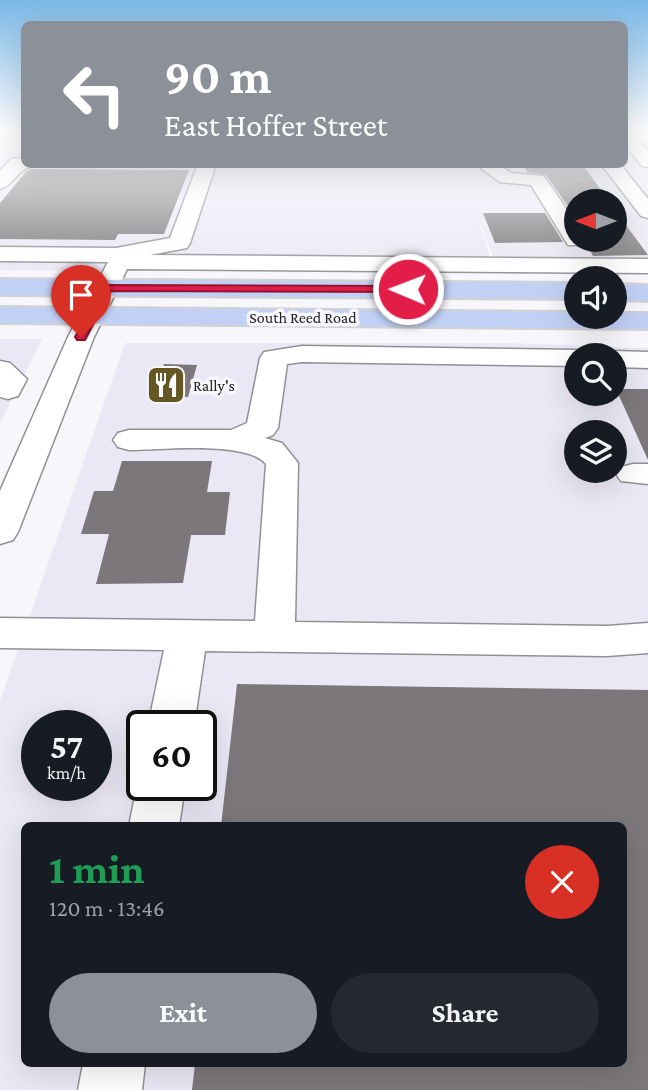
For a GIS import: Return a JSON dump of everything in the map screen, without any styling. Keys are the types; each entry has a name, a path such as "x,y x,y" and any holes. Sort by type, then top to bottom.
{"main road":[{"name":"South Reed Road","path":"0,287 115,268 564,290"},
{"path":"627,292 648,293"},
{"name":"South Reed Road","path":"0,315 648,321"}],"street":[{"path":"0,532 8,493 32,455 91,315 115,268 178,243 201,180"},
{"path":"535,180 564,222"},
{"path":"623,180 648,212"},
{"path":"529,202 540,223"},
{"path":"0,254 115,268 561,266 550,244"},
{"path":"583,252 592,266"},
{"path":"627,267 648,267"},
{"path":"627,359 648,360"},
{"path":"236,440 271,450 282,463 274,637"},
{"path":"0,455 32,455"},
{"path":"0,633 607,641 648,638"},
{"path":"174,710 187,636"},
{"path":"156,822 159,801"},
{"path":"110,1090 114,1067"}],"lane":[{"path":"130,440 236,440 262,428 274,358 302,354 564,358"}],"shaded area":[{"path":"0,180 648,180 648,261 494,259 476,214 495,272 0,270"},
{"path":"0,339 42,339 0,423"},
{"path":"125,343 564,345 564,406 627,406 627,347 648,348 648,1090 0,1090 0,701"}],"building":[{"path":"19,180 185,180 164,234 118,234 115,240 0,239 0,203"},
{"path":"549,180 594,180 600,189 564,189 564,201"},
{"path":"483,213 545,213 563,242 495,243"},
{"path":"627,227 648,255 593,256 591,252 627,252"},
{"path":"164,364 197,365 188,397 154,397"},
{"path":"627,389 648,389 648,460 624,406 627,406"},
{"path":"122,461 212,461 207,492 230,492 225,535 191,535 183,583 96,584 109,534 81,534 94,491 113,491"},
{"path":"237,684 648,690 648,1090 192,1090 195,1067 627,1067 627,822 221,822"}],"place":[{"name":"Rally's","path":"166,385"}],"route":[{"path":"81,337 108,288 408,289"}]}
